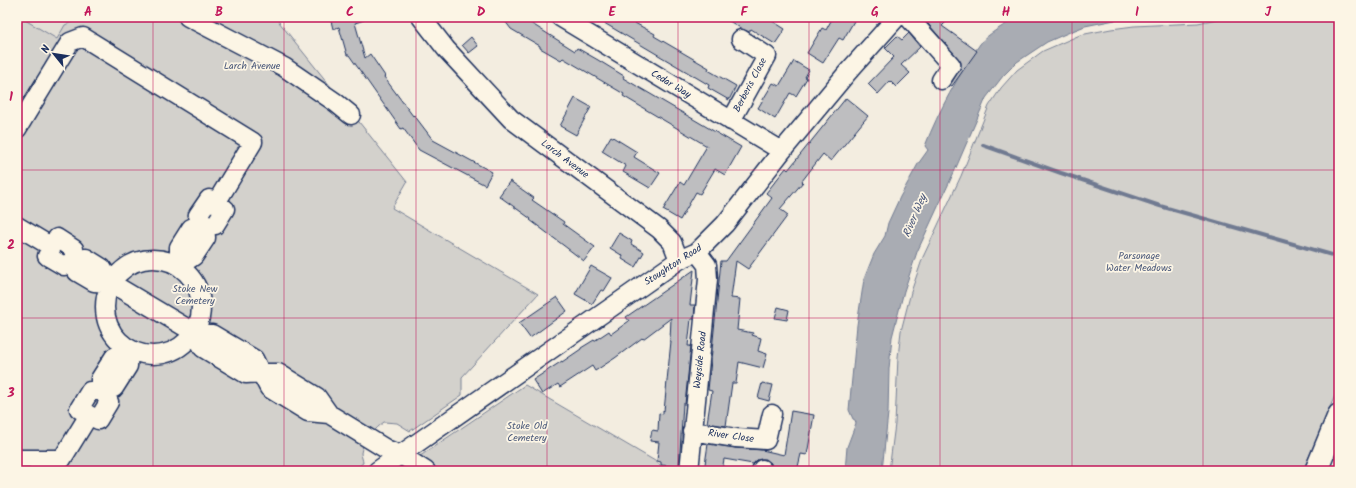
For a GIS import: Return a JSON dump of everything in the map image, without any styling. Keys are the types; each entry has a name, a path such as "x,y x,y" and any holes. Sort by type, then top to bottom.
{"highway":[{"path":"1316,471 1339,415"}],"street":[{"path":"188,17 284,67 351,115"},
{"name":"Larch Avenue","path":"421,17 446,50 511,119 660,229 672,242 679,260"},
{"name":"Cedar Way","path":"560,17 782,151"},
{"name":"Stoughton Road","path":"377,471 679,260 698,252 725,224 782,151 847,73 897,17"},
{"path":"908,17 951,64 941,80"},
{"path":"17,129 70,42 83,37 253,142 216,203 209,198 198,215 205,224 191,228 187,234 179,247 179,266"},
{"name":"Berberis Close","path":"731,121 767,56 741,39"},
{"path":"17,226 52,247 47,256 64,266 74,260 77,272 94,282 111,283 195,333 203,348 246,374 261,373 270,388 308,412 328,414 386,449 401,455 426,471"},
{"name":"Weyside Road","path":"689,471 708,279 707,265 698,252"},
{"path":"149,258 165,260 179,266 190,274 202,299 202,312 195,333 177,350 161,356 144,355 128,350 117,340 108,327 106,320 106,297 111,283 121,271 134,262 149,258"},
{"path":"17,458 62,459 89,415 98,420 109,402 103,391 100,380 114,357 128,350"},
{"name":"River Close","path":"692,430 736,438 766,440 772,414"}],"shaded area":[{"path":"17,17 70,17 57,39"}],"green space":[{"name":"Stoke New Cemetery","path":"17,17 20,17 57,39 65,25 80,18 85,21 88,17 275,17 407,182 392,208 538,294 462,377 462,395 410,431 397,423 384,422 373,432 364,444 361,453 363,463 352,471 17,470"},
{"name":"Parsonage Water Meadows","path":"1226,17 1339,17 1339,386 1303,471 889,471 895,424 898,357 901,331 911,292 923,257 961,176 989,106 1001,88 1017,70 1043,51 1080,35 1134,26 1198,23"},
{"name":"Stoke Old Cemetery","path":"525,385 655,461 661,466 671,471 398,471"}],"water":[{"name":"River Wey","path":"1016,17 1199,17 1120,19 1085,26 1047,42 1017,62 1003,76 986,98 917,252 904,291 892,337 889,369 888,413 882,471 845,471 847,447 856,423 849,410 857,325 864,279 874,254 885,236 888,223 900,197 918,164 928,150 925,146 930,133 957,81 980,44 992,33"}],"building":[{"path":"330,17 364,17 364,20 355,23 365,58 370,54 385,76 384,77 433,140 492,172 485,185 419,150 403,128 401,129 349,55 347,55 339,27 333,29"},
{"path":"502,17 521,17 575,51 577,48 598,60 624,76 623,78 741,147 725,175 715,169 700,194 696,192 680,220 663,210 680,182 684,185 707,146 563,58 561,60 540,48 540,46 511,29"},
{"path":"594,17 624,17 655,34 654,36 709,68 708,70 736,86 729,100 708,88 709,85"},
{"path":"723,17 766,17 785,29 775,44 751,29 749,32 742,29"},
{"path":"833,17 846,17 854,21 843,40 839,38 823,63 807,53 822,28 826,30"},
{"path":"951,17 942,26 977,51 952,86 950,85 961,67 961,62 923,18"},
{"path":"909,33 920,47 901,65 910,73 896,87 890,81 878,94 868,84 894,57 885,48 897,36 902,40"},
{"path":"471,37 478,46 469,53 462,45"},
{"path":"794,61 809,70 805,77 807,78 796,96 790,93 775,119 758,108 773,83 779,86"},
{"path":"575,98 591,107 576,135 560,126"},
{"path":"846,98 868,116 831,161 823,154 802,181 803,182 780,209 788,215 748,269 736,261 731,298 740,299 737,330 753,333 752,335 761,338 758,351 767,354 763,368 739,362 736,383 732,383 726,426 707,423 712,391 708,390 721,261 726,261 772,198 766,193 786,168 788,170"},
{"path":"611,136 637,152 634,157 660,173 650,188 623,172 626,166 602,151"},
{"path":"510,181 534,198 532,200 564,222 563,224 595,247 584,261 499,196"},
{"path":"619,233 632,241 631,244 644,252 635,267 622,259 623,256 610,248"},
{"path":"591,266 612,278 604,291 601,290 592,304 575,294"},
{"path":"694,270 690,305 695,305 694,319 691,319 688,346 691,346 685,404 683,404 679,467 661,465 661,462 657,461 659,442 650,441 652,430 658,431 659,413 663,414 663,410 664,411 671,341 671,318 643,339 642,338 595,371 592,366 560,387 558,384 542,394 533,380 609,331 611,334 629,321 626,317"},
{"path":"557,297 567,311 530,338 519,323"},
{"path":"778,307 789,310 787,320 775,318"},
{"path":"762,383 773,385 769,401 758,398"},
{"path":"791,411 814,415 807,455 801,454 797,471 772,471 771,463 766,459 757,460 753,464 724,459 722,471 704,471 708,444 762,450 784,455"}],"waterway":[{"path":"983,145 1160,206 1339,257"}]}
